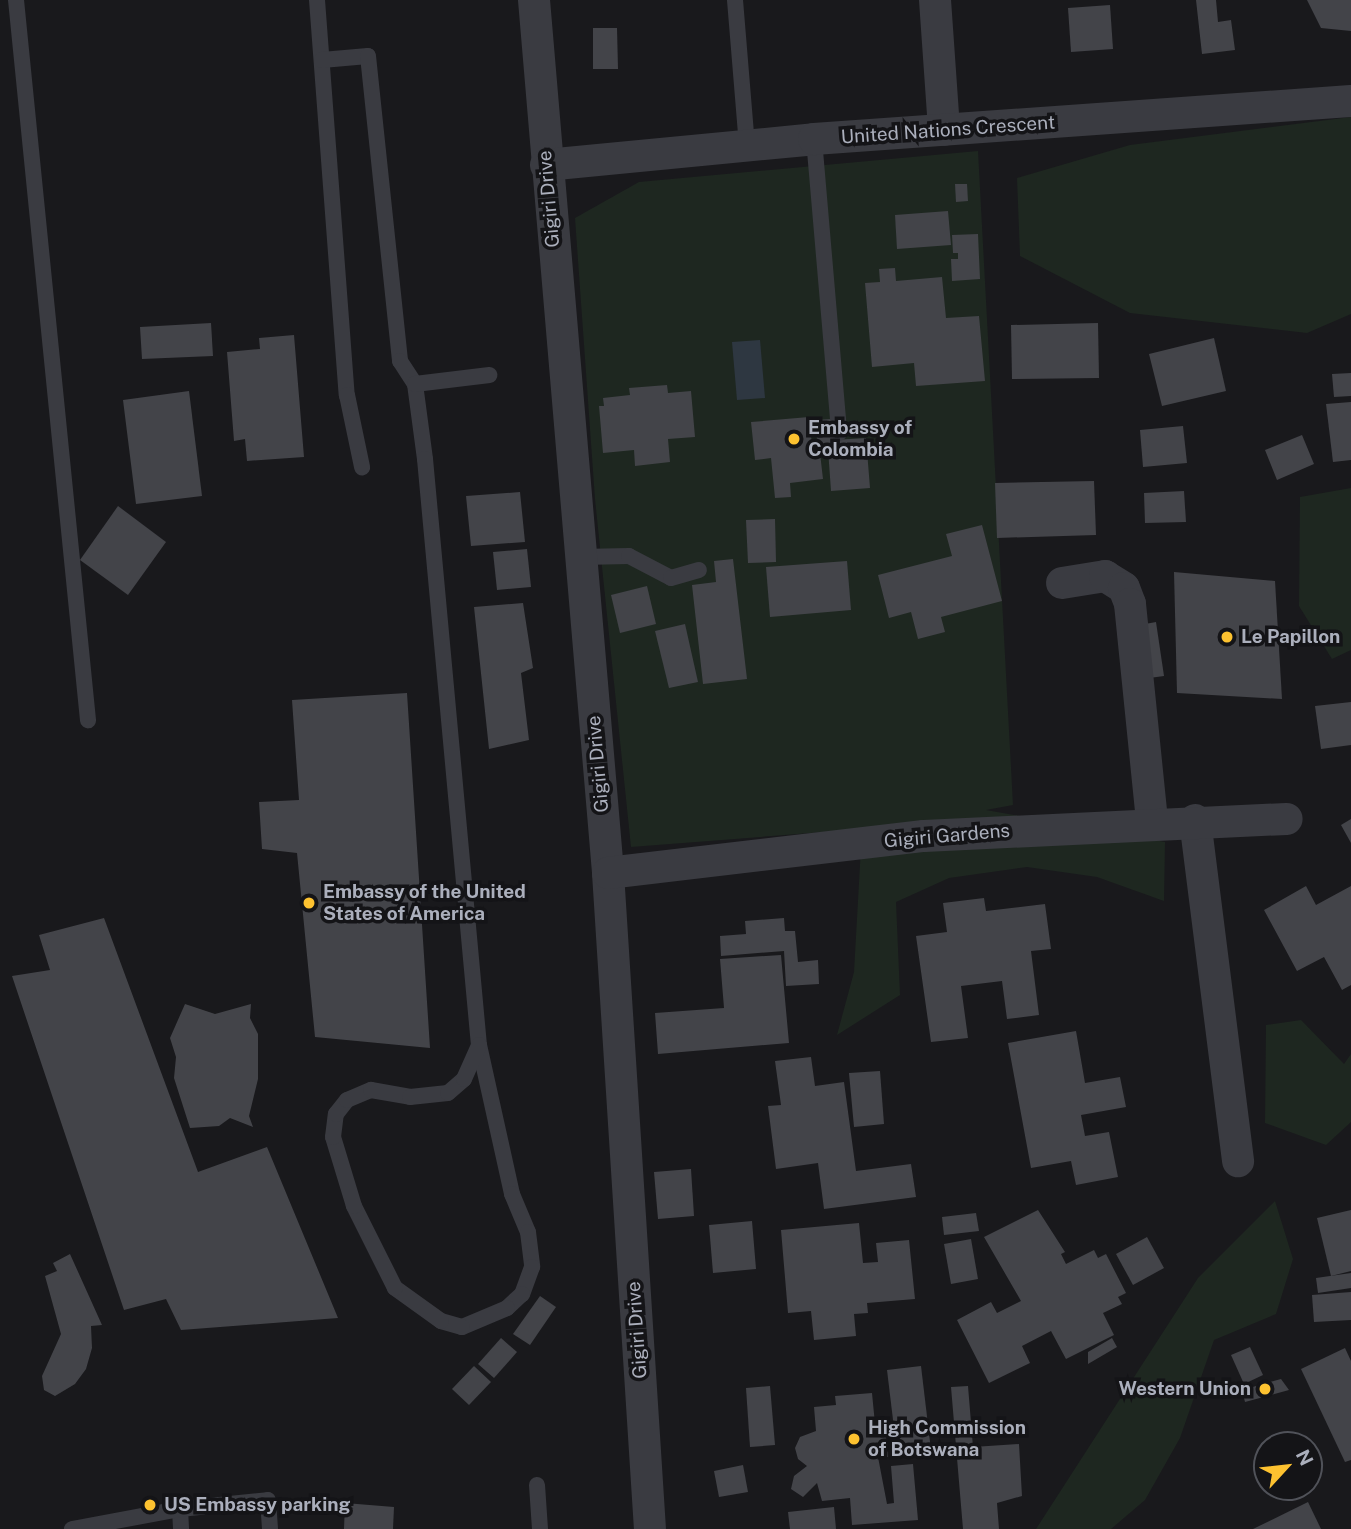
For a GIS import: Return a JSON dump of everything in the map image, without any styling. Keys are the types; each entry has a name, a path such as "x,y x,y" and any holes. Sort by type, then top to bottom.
{"street":[{"name":"Gigiri Drive","path":"534,0 608,873 650,1529"},
{"path":"935,0 944,130"},
{"name":"United Nations Crescent","path":"546,165 814,139 1351,102"},
{"path":"1062,583 1105,576 1124,588 1130,604 1152,822"},
{"name":"Gigiri Gardens","path":"608,873 924,836 1152,822 1287,818"},
{"path":"1195,820 1238,1161"}],"lane":[{"path":"16,0 88,720"},
{"path":"317,0 347,395 362,467"},
{"path":"735,0 747,146"},
{"path":"322,60 368,55 400,361 415,384 479,1045 509,1182 528,1232 532,1267 522,1294 507,1308 462,1327 441,1321 395,1288 354,1206 332,1137 336,1114 347,1100 371,1090 410,1097 449,1093 464,1079 479,1045"},
{"path":"814,139 839,433"},
{"path":"415,384 489,375"},
{"path":"581,557 629,556 671,578 699,570"},
{"path":"537,1485 540,1529"},
{"path":"72,1529 180,1509 268,1500 271,1529"},
{"path":"180,1509 181,1529"}],"shaded area":[{"path":"1351,117 1351,314 1307,333 1130,313 1020,256 1017,178 1130,145"},
{"path":"978,151 1013,805 986,810 1165,842 1164,901 1097,877 1027,867 949,878 896,902 900,995 837,1035 854,972 862,829 631,847 595,499 575,218 639,182"},
{"path":"760,340 765,398 737,400 732,342"},
{"path":"1351,488 1351,650 1332,659 1299,606 1300,497"},
{"path":"1301,1020 1344,1064 1351,1054 1351,1122 1326,1145 1265,1123 1266,1025"},
{"path":"1275,1201 1293,1259 1276,1314 1214,1340 1180,1438 1145,1500 1111,1529 1036,1529 1198,1278"}],"building":[{"path":"1196,0 1216,0 1218,22 1231,20 1235,50 1202,54"},
{"path":"1307,0 1351,0 1351,31 1321,28"},
{"path":"1110,5 1113,49 1071,52 1068,8"},
{"path":"593,28 617,28 618,69 593,69"},
{"path":"955,184 967,184 968,201 956,202"},
{"path":"948,211 951,245 897,249 895,215"},
{"path":"978,234 980,279 952,281 951,259 958,259 958,253 953,253 952,235"},
{"path":"895,268 896,281 942,277 946,318 979,316 985,381 916,386 914,363 872,367 865,283 880,282 879,269"},
{"path":"211,323 213,356 142,359 140,327"},
{"path":"1098,323 1099,378 1012,379 1011,325"},
{"path":"294,335 304,457 247,461 245,439 234,441 227,352 260,349 259,338"},
{"path":"1214,338 1226,391 1162,406 1149,354"},
{"path":"1351,373 1351,396 1334,397 1332,374"},
{"path":"667,385 668,393 691,391 695,437 668,439 670,462 635,466 634,450 603,453 599,406 604,406 603,398 630,395 629,388"},
{"path":"189,391 202,496 136,504 123,400"},
{"path":"1351,402 1351,460 1333,462 1326,404"},
{"path":"809,417 813,454 820,453 823,479 790,483 791,497 775,498 771,458 755,460 751,422"},
{"path":"832,419 834,440 866,438 870,488 831,491 828,449 818,450 815,420"},
{"path":"1183,426 1187,463 1143,467 1140,430"},
{"path":"1302,435 1314,464 1277,480 1265,450"},
{"path":"1094,481 1096,535 997,538 995,483"},
{"path":"1184,491 1186,522 1145,523 1144,493"},
{"path":"520,492 525,542 471,546 466,496"},
{"path":"118,506 166,542 128,595 80,560"},
{"path":"775,519 776,562 748,563 746,520"},
{"path":"982,525 1002,601 941,617 945,632 918,639 911,612 889,618 878,575 952,556 946,534"},
{"path":"527,549 531,587 497,590 493,552"},
{"path":"733,559 747,679 703,684 692,585 716,582 714,561"},
{"path":"847,561 851,610 770,617 766,567"},
{"name":"Le Papillon","path":"1174,572 1275,581 1282,699 1177,693"},
{"path":"647,586 656,624 620,633 611,595"},
{"path":"523,603 533,668 521,673 529,740 489,749 474,607"},
{"path":"1156,622 1164,676 1142,679 1134,626"},
{"path":"685,624 698,682 669,688 655,631"},
{"path":"407,693 430,1048 315,1037 297,853 262,849 259,802 299,800 292,700"},
{"path":"1351,702 1351,745 1321,749 1315,706"},
{"path":"1351,819 1351,843 1341,825"},
{"path":"1306,886 1316,905 1351,886 1351,985 1342,990 1324,957 1297,971 1264,910"},
{"path":"984,898 986,911 1045,904 1051,949 1031,951 1039,1015 1007,1019 1002,981 961,986 968,1038 931,1042 916,936 947,932 943,903"},
{"path":"104,918 198,1172 267,1147 338,1318 181,1330 166,1299 124,1310 12,976 50,970 39,935"},
{"path":"784,918 785,931 795,931 798,962 818,960 819,984 786,986 784,951 721,956 720,936 746,934 745,921"},
{"path":"781,955 789,1043 658,1054 655,1013 724,1008 720,959"},
{"path":"185,1004 215,1014 251,1004 250,1018 258,1034 258,1079 249,1116 253,1127 230,1118 219,1126 190,1128 174,1078 176,1057 170,1038"},
{"path":"1076,1031 1085,1083 1120,1077 1126,1107 1081,1115 1085,1136 1109,1132 1118,1177 1076,1185 1071,1161 1031,1168 1008,1043"},
{"path":"811,1057 815,1086 844,1082 856,1171 911,1164 916,1197 824,1209 818,1163 776,1169 768,1106 781,1105 775,1061"},
{"path":"880,1071 884,1124 854,1127 849,1073"},
{"path":"691,1169 694,1216 658,1219 654,1172"},
{"path":"1038,1210 1065,1252 1061,1254 1066,1264 1094,1250 1098,1258 1106,1254 1126,1293 1118,1297 1122,1304 1103,1313 1114,1335 1066,1359 1051,1331 1022,1346 1030,1363 989,1383 957,1320 991,1302 997,1313 1021,1301 984,1237"},
{"path":"1351,1210 1351,1271 1331,1276 1317,1218"},
{"path":"976,1213 979,1231 944,1235 942,1217"},
{"path":"752,1221 756,1269 713,1273 709,1225"},
{"path":"859,1223 863,1263 878,1262 876,1243 909,1240 915,1299 867,1303 868,1313 854,1314 856,1336 814,1340 811,1311 788,1313 781,1230"},
{"path":"1147,1237 1164,1268 1133,1285 1116,1254"},
{"path":"971,1239 978,1279 951,1284 944,1244"},
{"path":"70,1254 102,1325 91,1326 92,1348 86,1369 75,1384 55,1396 44,1390 42,1376 61,1334 45,1276 57,1271 53,1263"},
{"path":"1351,1273 1351,1288 1318,1293 1316,1278"},
{"path":"1351,1292 1351,1320 1314,1322 1312,1295"},
{"path":"540,1296 556,1307 530,1345 513,1334"},
{"path":"501,1338 517,1352 494,1378 478,1364"},
{"path":"1112,1338 1117,1347 1088,1364 1088,1352"},
{"path":"1250,1347 1263,1375 1244,1384 1231,1355"},
{"path":"1345,1348 1351,1361 1351,1460 1345,1462 1301,1369"},
{"path":"474,1366 491,1382 469,1405 452,1389"},
{"path":"921,1366 931,1450 897,1453 887,1370"},
{"path":"1281,1379 1289,1390 1245,1402 1242,1390"},
{"path":"770,1386 775,1445 750,1447 746,1388"},
{"path":"968,1386 973,1447 1019,1444 1022,1496 997,1503 999,1529 963,1529 951,1387"},
{"path":"872,1393 875,1424 885,1423 888,1457 878,1457 887,1504 894,1503 891,1466 913,1464 918,1520 852,1525 850,1498 822,1501 817,1483 803,1497 791,1489 794,1476 807,1466 798,1459 795,1448 800,1437 816,1431 814,1407 836,1405 835,1396"},
{"path":"743,1465 748,1492 719,1497 714,1471"},
{"path":"1308,1502 1321,1529 1253,1529"},
{"path":"345,1503 394,1507 393,1529 344,1529"},
{"path":"834,1507 836,1529 790,1529 788,1512"}],"place":[{"name":"Embassy of Colombia","path":"794,439"},
{"name":"Le Papillon","path":"1227,637"},
{"name":"Embassy of the United States of America","path":"309,903"},
{"name":"Western Union","path":"1265,1389"},
{"name":"High Commission of Botswana","path":"854,1439"},
{"name":"US Embassy parking","path":"150,1505"}]}
